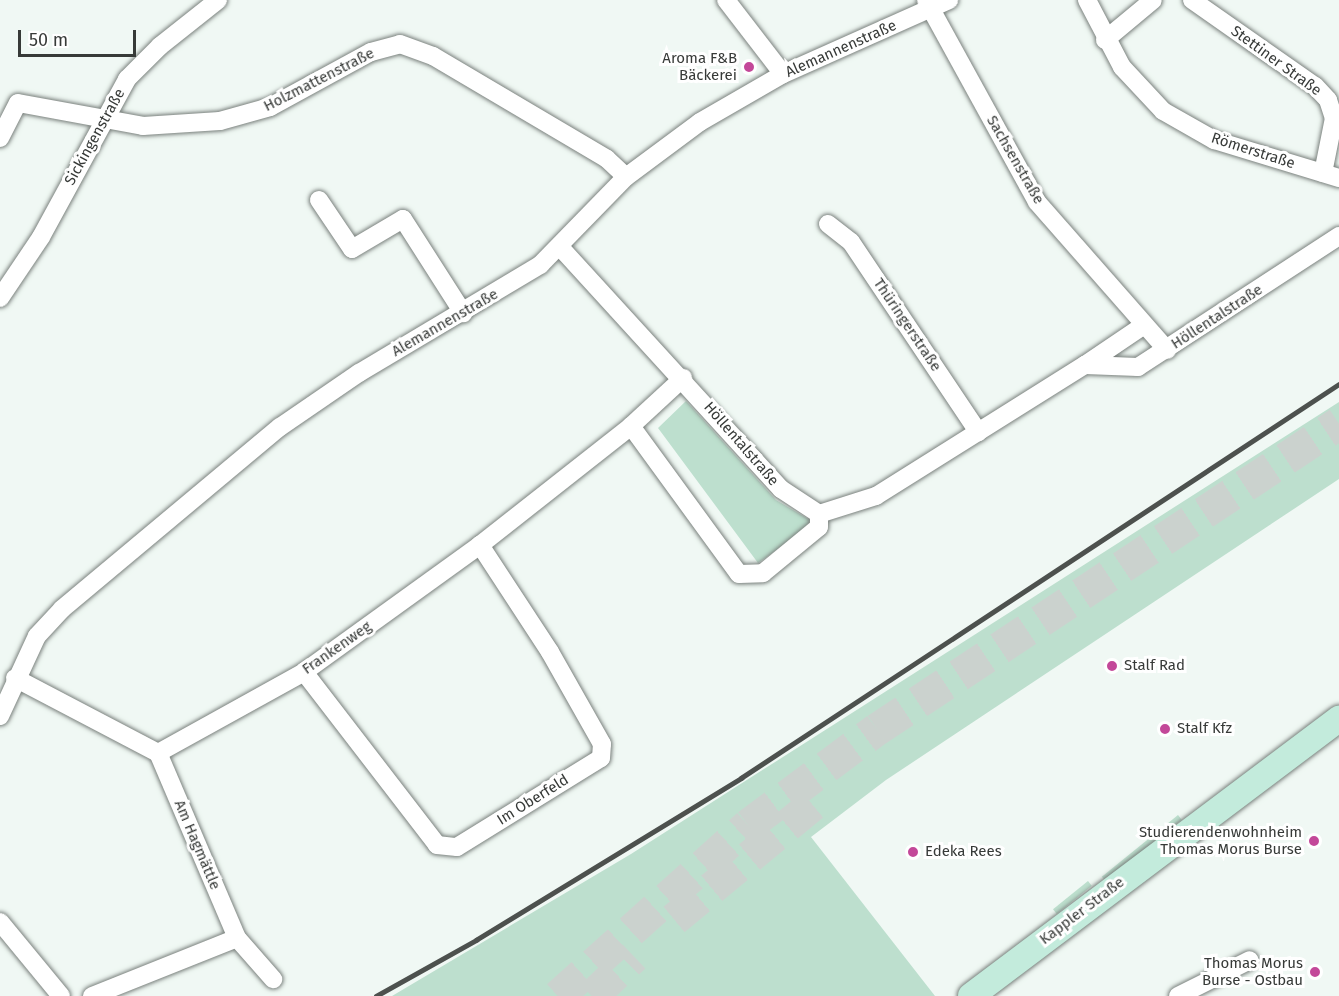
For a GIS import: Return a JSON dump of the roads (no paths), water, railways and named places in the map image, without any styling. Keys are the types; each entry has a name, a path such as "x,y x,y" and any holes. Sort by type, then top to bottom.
{"street":[{"name":"Sickingenstraße","path":"0,298 41,237 127,79 160,46 218,0"},
{"path":"726,0 783,74"},
{"name":"Alemannenstraße","path":"0,716 15,678 37,636 62,609 280,427 359,373 524,276 560,247 626,177 700,122 783,74 928,5 949,0"},
{"name":"Römerstraße","path":"1087,0 1105,40 1143,92 1186,126 1214,140 1331,175"},
{"path":"1105,40 1153,0"},
{"name":"Stettiner Straße","path":"1192,0 1315,86 1328,100 1334,118 1331,175"},
{"name":"Sachsenstraße","path":"928,5 1037,202 1167,350"},
{"name":"Holzmattenstraße","path":"0,138 18,103 143,126 220,121 270,107 371,52 400,44 434,56 607,159 626,177"},
{"path":"319,200 352,249 403,219 463,312"},
{"name":"Thüringerstraße","path":"828,224 852,242 978,432"},
{"name":"Höllentalstraße","path":"1085,364 1138,367 1339,236"},
{"name":"Höllentalstraße","path":"560,247 683,378 781,489 819,521"},
{"path":"631,426 739,574 763,573 819,521 876,496 1144,325"},
{"name":"Frankenweg","path":"158,753 304,672 480,545 631,426 683,378"},
{"name":"Im Oberfeld","path":"304,672 437,845 457,848 601,758 602,744 550,652 480,545"},
{"path":"15,678 158,753"},
{"name":"Kappler Straße","path":"971,996 1339,719"},
{"name":"Am Hagmättle","path":"158,753 237,938 273,979"},
{"path":"0,922 62,996"},
{"path":"92,996 237,938"},
{"path":"1178,996 1250,960"}],"tunnel":[{"path":"558,996 748,825 877,729 1339,423"},
{"path":"674,919 813,804"},
{"path":"592,996 634,956"}],"railway":[{"path":"376,996 476,940 741,778 1339,384"}],"place":[{"name":"Aroma F&B Bäckerei","path":"749,67"},
{"name":"Stalf Rad","path":"1112,666"},
{"name":"Stalf Kfz","path":"1165,729"},
{"name":"Studierendenwohnheim Thomas Morus Burse","path":"1314,841"},
{"name":"Edeka Rees","path":"913,852"},
{"name":"Thomas Morus Burse - Ostbau","path":"1315,972"}]}
